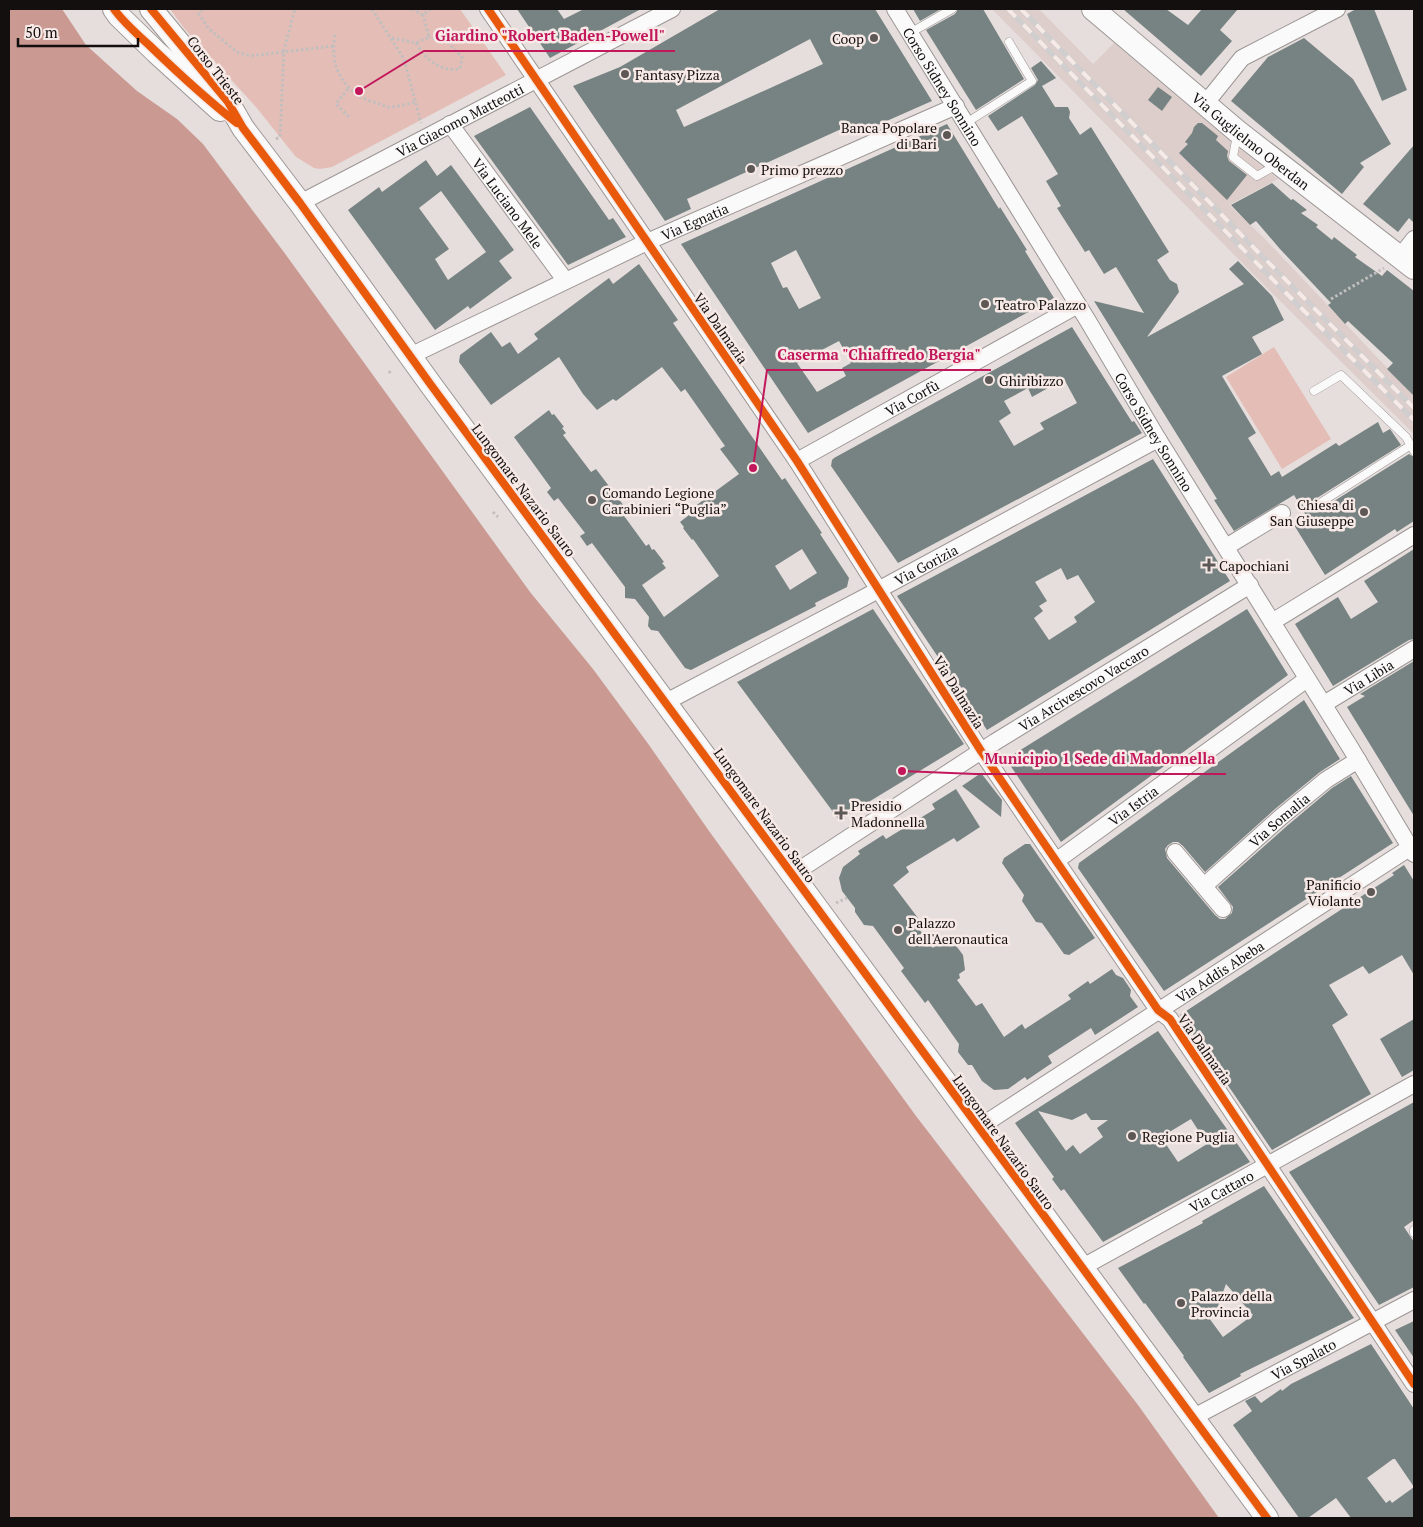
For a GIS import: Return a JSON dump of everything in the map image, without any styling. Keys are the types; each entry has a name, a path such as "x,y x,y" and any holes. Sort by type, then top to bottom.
{"main road":[{"name":"Corso Trieste","path":"114,9 156,52 218,109 243,128"},
{"name":"Via Guglielmo Oberdan","path":"1093,9 1237,131 1399,264"},
{"name":"Corso Trieste","path":"152,10 228,102 243,128"},
{"name":"Lungomare Nazario Sauro","path":"243,128 1267,1518"}],"street":[{"name":"Via Dalmazia","path":"488,9 797,461 981,751 1158,1010 1170,1019 1414,1384"},
{"name":"Via Giacomo Matteotti","path":"300,203 672,9"},
{"name":"Corso Sidney Sonnino","path":"895,9 1078,305 1158,439 1413,849"},
{"path":"1205,104 1242,58 1337,9"},
{"name":"Via Egnatia","path":"410,356 647,242 956,106"},
{"name":"Via Luciano Mele","path":"450,124 565,280"},
{"path":"1399,264 1414,240"},
{"name":"Via Corfù","path":"797,461 1078,305"},
{"name":"Via Gorizia","path":"666,702 1158,439"},
{"path":"1226,547 1282,513"},
{"path":"1272,622 1414,534"},
{"name":"Via Arcivescovo Vaccaro","path":"792,874 981,751 1250,585"},
{"name":"Via Libia","path":"1324,704 1414,649"},
{"name":"Via Istria","path":"1056,861 1308,679"},
{"name":"Via Somalia","path":"1204,886 1326,780 1358,760"},
{"name":"Via Addis Abeba","path":"978,1128 1158,1010 1413,849"},
{"path":"1175,852 1223,909"},
{"name":"Via Cattaro","path":"1081,1268 1414,1084"},
{"name":"Via Spalato","path":"1192,1418 1373,1320 1414,1300"}],"lane":[{"path":"910,33 952,9"},
{"path":"966,123 1032,81 1009,42"},
{"path":"1314,391 1341,374 1406,437 1412,448 1320,503"}],"path":[{"path":"202,9 199,14 209,29 237,52 250,56 284,50 333,46"},
{"path":"276,139 280,137 284,50 296,9"},
{"path":"372,9 404,58 421,123"},
{"path":"412,9 423,16 429,37"},
{"path":"423,16 431,9"},
{"path":"335,35 333,46 335,66 348,89 366,100 388,107 415,102"},
{"path":"391,38 416,43 429,37 448,43 462,57 460,69 451,70 435,64 423,55 416,43"},
{"path":"348,89 336,104 349,117"},
{"path":"1331,300 1380,271 1399,264"},
{"path":"493,512 498,518"},
{"path":"835,903 847,898"}],"shaded area":[{"path":"9,9 62,9 86,45 137,91 177,119 203,144 286,255 530,592 593,669 649,745 709,831 916,1116 1138,1405 1219,1518 9,1518"},
{"path":"170,9 460,9 506,75 332,167 314,168 296,157 256,107 184,28"},
{"path":"992,9 1039,9 1093,64 1114,43 1225,137 1278,179 1229,205 1264,238 1414,396 1414,434 1267,288"},
{"path":"1274,347 1331,439 1282,469 1226,377"}],"building":[{"path":"517,9 557,9 564,19 584,9 641,9 550,58"},
{"path":"720,9 875,9 932,101 855,135 850,125 687,199 691,209 665,221 573,86 620,67","holes":["810,39 823,64 684,127 676,110"]},
{"path":"913,9 941,9 920,21"},
{"path":"958,9 983,9 1024,79 976,110 926,30 955,14"},
{"path":"1123,9 1166,9 1188,25 1202,9 1238,9 1220,30 1232,41 1201,76"},
{"path":"1356,9 1374,9 1407,90 1382,101 1347,14"},
{"path":"1304,38 1353,79 1391,144 1360,163 1364,167 1342,194 1231,101 1268,57"},
{"path":"1041,61 1056,78 1042,86 1055,107 1068,107 1070,112 1069,118 1080,135 1091,127 1169,252 1157,260 1170,280 1177,284 1179,292 1147,337 1244,284 1229,269 1238,261 1272,296 1284,320 1252,337 1262,354 1222,376 1256,433 1248,438 1271,476 1279,471 1282,477 1336,443 1339,446 1378,422 1383,433 1390,429 1401,445 1317,498 1315,506 1323,508 1409,454 1414,457 1414,521 1397,532 1395,529 1325,575 1294,525 1307,517 1294,495 1234,531 1214,500 1217,499 1094,301 1144,313 1116,267 1104,274 1089,250 1085,252 1057,208 1061,206 1046,181 1058,174 1022,116 998,131 988,116 1035,85 1038,80 1031,68"},
{"path":"1158,87 1172,97 1162,111 1148,100"},
{"path":"530,107 609,220 613,218 626,237 568,265 474,136"},
{"path":"1198,123 1202,123 1218,136 1216,140 1228,151 1229,161 1247,175 1227,200 1179,153 1188,144 1185,142"},
{"path":"947,124 999,209 1000,207 1027,250 1025,251 1054,298 808,433 681,244","holes":["796,250 821,298 799,309 787,287 783,288 771,263","839,341 851,363 842,368 846,376 817,392 797,363"]},
{"path":"1414,145 1414,223 1409,218 1398,232 1363,204"},
{"path":"426,160 437,176 451,165 514,250 499,261 512,278 470,309 468,306 435,330 348,210 379,187 382,192","holes":["441,191 486,252 448,280 435,259 449,249 419,208"]},
{"path":"1272,183 1291,200 1293,199 1307,210 1301,213 1318,225 1316,227 1332,240 1334,237 1357,255 1355,257 1382,276 1387,270 1414,291 1414,396 1387,369 1393,363 1348,321 1345,324 1328,305 1331,303 1256,221 1250,225 1231,205"},
{"path":"639,264 678,320 673,323 782,480 785,478 822,533 820,534 849,578 847,587 815,603 816,606 691,670 685,668 658,631 651,630 648,626 649,617 635,599 625,598 625,587 592,543 587,546 580,536 585,533 558,498 554,501 547,492 551,488 514,437 549,410 552,415 554,414 564,427 562,428 566,433 563,435 591,472 596,469 624,506 619,509 646,546 649,544 652,550 654,549 664,562 662,563 666,568 642,585 664,617 719,576 680,522 689,515 694,507 739,474 720,449 725,446 685,389 681,392 662,367 616,401 613,399 597,410 583,394 559,357 491,405 459,362 460,355 491,332 502,347 510,342 518,354 538,339 534,334 609,278 613,284","holes":["802,549 817,573 790,590 775,566"]},
{"path":"1072,327 1132,422 1134,421 1142,433 898,563 831,466 834,458","holes":["1064,379 1077,403 1040,423 1044,429 1014,446 999,421 1011,413 1004,401 1028,388 1032,397"]},
{"path":"1153,459 1230,581 987,730 897,596","holes":["1061,568 1067,580 1078,575 1095,602 1074,617 1077,622 1049,640 1034,618 1043,611 1039,606 1047,601 1035,582"]},
{"path":"1414,549 1414,639 1409,640 1333,686 1295,624 1338,597 1351,619 1378,602 1364,581"},
{"path":"873,609 964,744 839,820 737,682"},
{"path":"1247,609 1288,675 1061,842 1006,759"},
{"path":"1414,661 1414,816 1347,707 1365,696 1360,694"},
{"path":"1304,700 1340,759 1320,772 1275,809 1205,872 1178,842 1173,842 1165,849 1167,858 1215,915 1220,919 1225,919 1232,913 1233,907 1218,887 1332,788 1351,776 1393,843 1164,991 1078,868 1079,863"},
{"path":"981,773 1002,800 1001,817 962,786"},
{"name":"Palazzo dell'Aeronautica","path":"956,789 980,827 957,842 954,838 906,867 909,872 893,885 918,918 914,922 933,948 937,944 939,946 944,942 957,947 963,955 965,970 959,974 960,978 957,980 976,1006 982,1003 1004,1037 1022,1024 1025,1029 1071,999 1068,995 1088,981 1090,984 1112,969 1116,975 1123,978 1131,990 1130,996 1138,1007 1095,1035 1091,1028 1048,1056 1052,1063 1027,1080 1025,1077 1008,1089 994,1090 982,1081 972,1065 968,1065 958,1052 959,1044 928,1000 925,1003 901,971 904,968 873,926 864,925 855,912 855,908 842,891 839,878 843,867 860,854 858,851 883,835 886,839 935,809 932,804"},
{"path":"1025,844 1030,844 1095,938 1069,955 1064,954 1042,923 1036,922 1022,901 1024,895 1002,863 1004,858"},
{"path":"1404,865 1414,881 1414,975 1402,955 1369,974 1363,966 1329,985 1348,1015 1332,1025 1371,1094 1272,1150 1180,1015 1394,875 1392,873"},
{"path":"1414,1019 1414,1070 1402,1077 1380,1039"},
{"path":"1158,1031 1250,1162 1103,1242 1064,1189 1061,1191 1052,1179 1054,1177 1015,1123","holes":["1038,1111 1072,1120 1086,1113 1091,1120 1108,1120 1097,1128 1103,1137 1080,1154 1073,1145 1066,1151","1191,1119 1207,1144 1178,1162 1161,1137"]},
{"path":"1414,1102 1414,1220 1404,1227 1414,1242 1414,1287 1379,1305 1289,1172"},
{"name":"Palazzo della Provincia","path":"1264,1186 1354,1318 1240,1374 1241,1376 1209,1393 1184,1356 1118,1268 1203,1223 1202,1221","holes":["1226,1284 1253,1315 1223,1337 1209,1318 1218,1306"]},
{"path":"1414,1321 1414,1358 1395,1330"},
{"path":"1371,1344 1414,1409 1414,1487 1414,1518 1351,1518 1336,1498 1308,1518 1299,1518 1233,1425 1252,1411 1245,1401 1255,1396 1261,1403 1291,1384","holes":["1395,1459 1414,1487 1392,1503 1390,1500 1386,1503 1367,1478"]}],"railway":[{"path":"1008,9 1287,294 1414,420"},
{"path":"1021,9 1259,253 1414,408"}],"cycle path":[{"path":"114,9 130,28 237,123"},
{"path":"151,9 228,102 243,128 300,203 431,385 1267,1518"},
{"path":"488,9 797,461 981,751 1158,1010 1170,1019 1414,1384"}],"place":[{"name":"Coop","path":"874,38"},
{"name":"Fantasy Pizza","path":"625,74"},
{"name":"Giardino \"Robert Baden-Powell\"","path":"359,91"},
{"name":"Banca Popolare di Bari","path":"947,135"},
{"name":"Primo prezzo","path":"751,169"},
{"name":"Teatro Palazzo","path":"985,304"},
{"name":"Ghiribizzo","path":"989,380"},
{"name":"Caserma \"Chiaffredo Bergia\"","path":"753,468"},
{"name":"Comando Legione Carabinieri “Puglia”","path":"592,500"},
{"name":"Chiesa di San Giuseppe","path":"1364,512"},
{"name":"Capochiani","path":"1209,565"},
{"name":"Municipio 1 Sede di Madonnella","path":"902,771"},
{"name":"Presidio Madonnella","path":"841,813"},
{"name":"Panificio Violante","path":"1371,892"},
{"name":"Palazzo dell'Aeronautica","path":"898,930"},
{"name":"Regione Puglia","path":"1132,1136"},
{"name":"Palazzo della Provincia","path":"1181,1303"}]}
